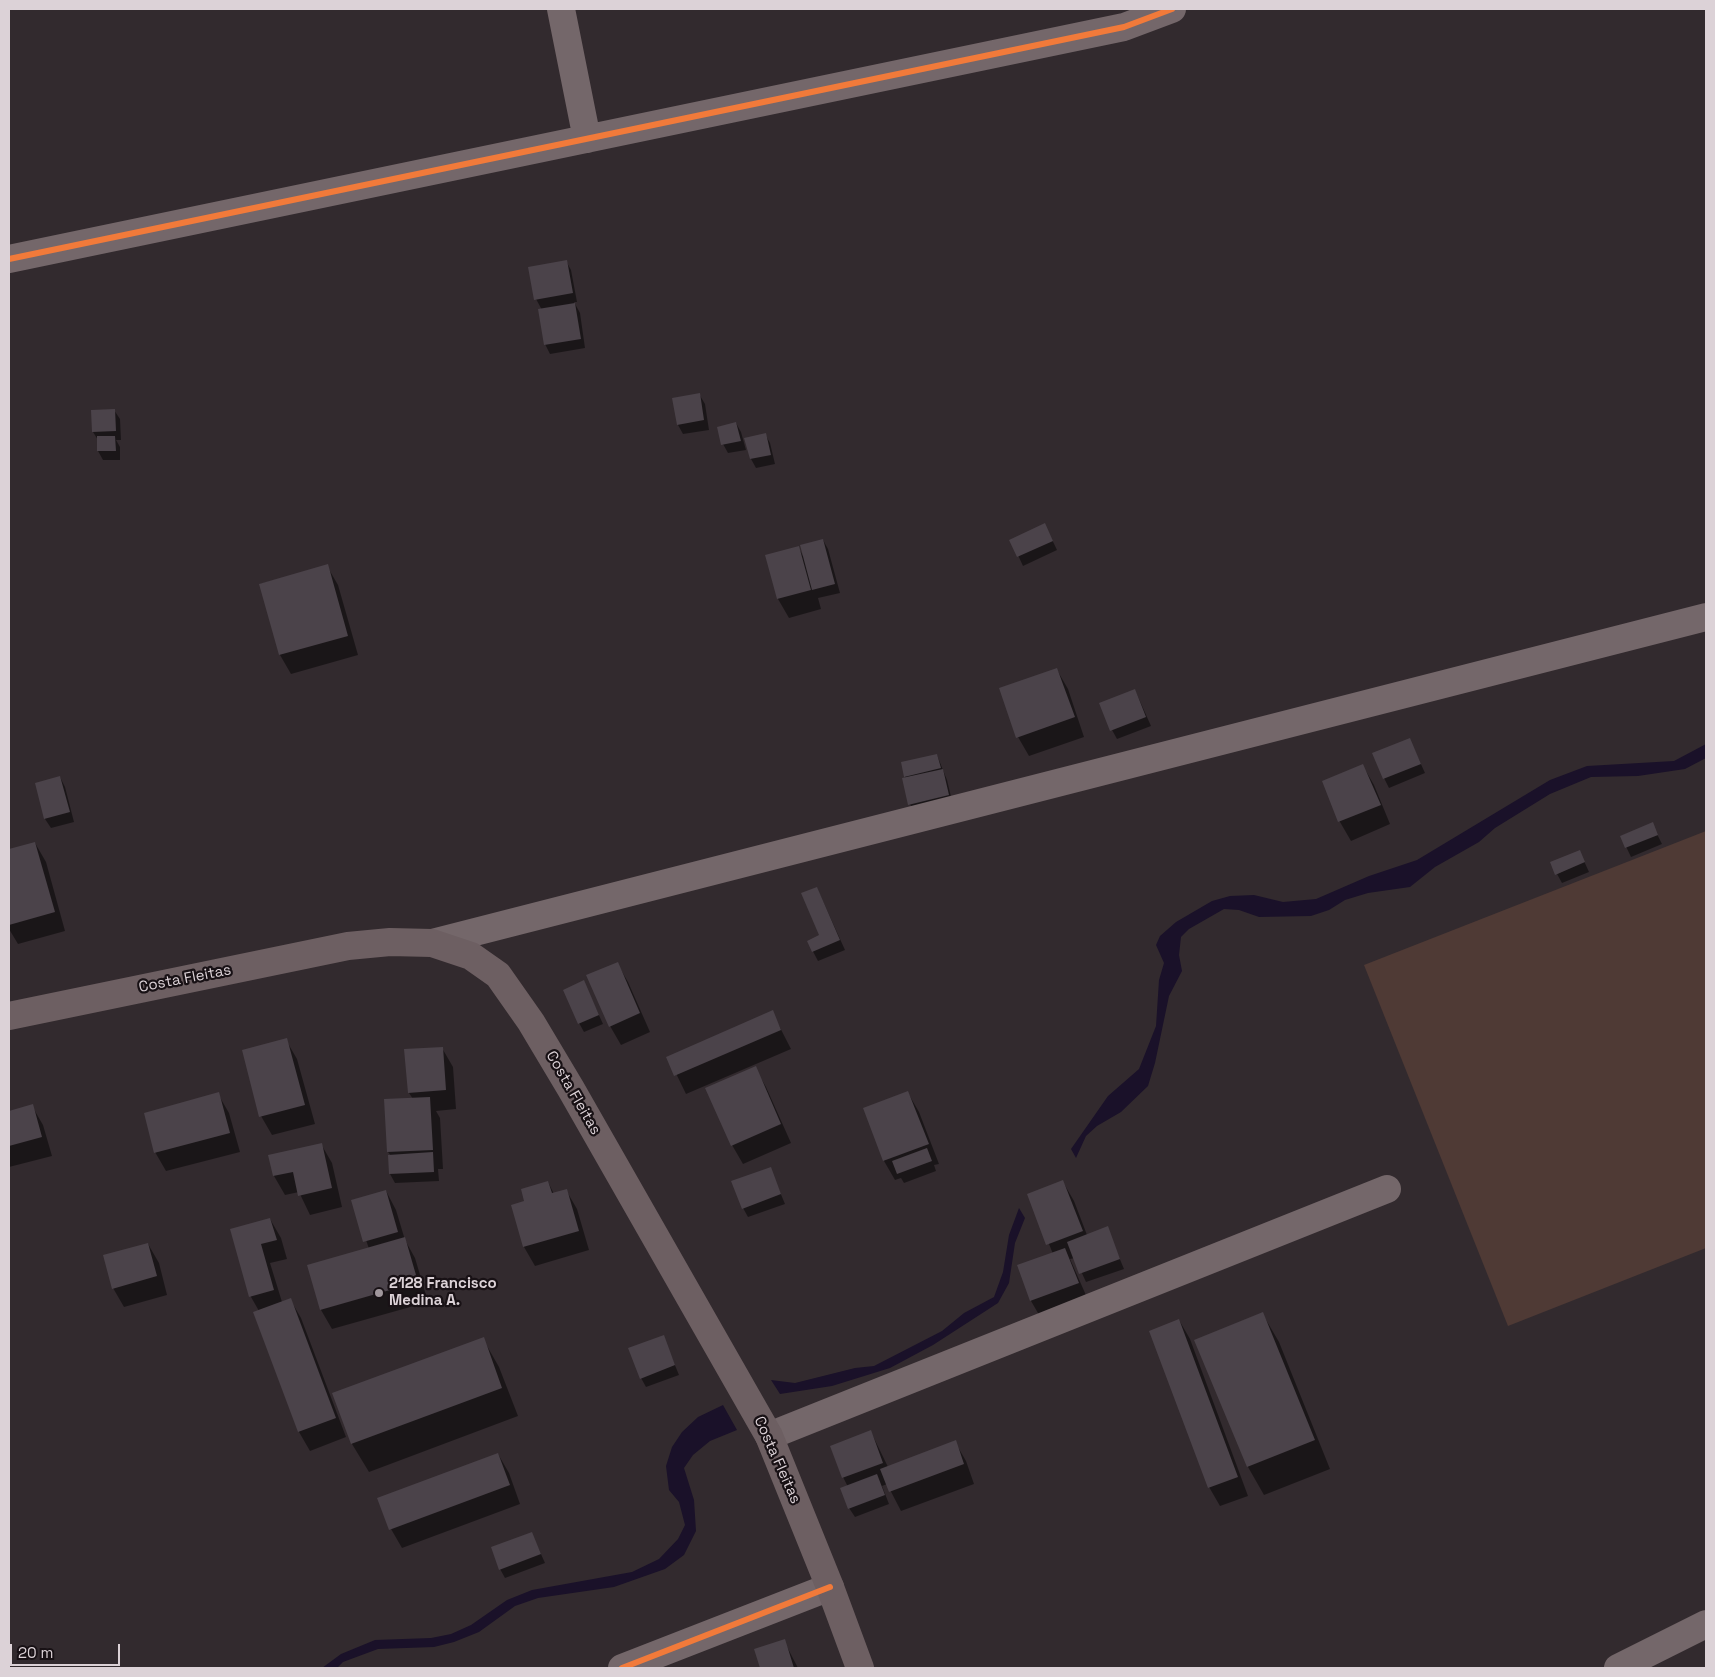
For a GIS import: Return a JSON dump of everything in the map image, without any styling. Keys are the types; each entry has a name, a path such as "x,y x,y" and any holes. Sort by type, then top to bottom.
{"main road":[{"name":"Costa Fleitas","path":"9,1016 348,946 390,942 432,943 471,956 498,975 531,1022 769,1436 830,1587 860,1668"}],"street":[{"path":"561,9 587,138"},
{"path":"9,259 1124,27 1172,9"},
{"path":"432,943 1706,618"},
{"path":"769,1436 1387,1189"},
{"path":"622,1668 830,1587"},
{"path":"1618,1668 1706,1624"}],"shaded area":[{"path":"1706,744 1706,758 1685,769 1638,776 1591,777 1550,794 1495,828 1479,842 1435,867 1410,887 1368,893 1345,900 1329,910 1311,916 1259,917 1239,910 1224,909 1189,929 1181,937 1179,955 1182,971 1169,996 1155,1063 1148,1086 1121,1112 1097,1126 1086,1136 1076,1158 1071,1149 1108,1096 1139,1069 1156,1026 1159,980 1164,963 1156,945 1160,936 1176,922 1212,901 1230,896 1254,895 1283,902 1316,899 1369,876 1417,860 1550,780 1587,766 1674,761"},
{"path":"1706,831 1706,1248 1508,1326 1364,965"},
{"path":"1019,1208 1025,1218 1015,1243 1009,1283 998,1303 933,1345 890,1368 832,1386 780,1394 771,1380 795,1383 855,1368 874,1366 942,1331 964,1313 994,1297 1003,1272 1009,1235"},
{"path":"723,1405 737,1430 710,1441 693,1455 684,1468 694,1500 696,1531 684,1555 665,1569 614,1587 538,1598 515,1606 479,1632 454,1642 434,1647 378,1649 343,1662 337,1668 322,1668 341,1654 375,1640 431,1638 451,1634 471,1625 507,1600 532,1590 632,1572 659,1559 678,1539 685,1525 679,1502 669,1490 666,1466 672,1447 682,1432 698,1417"}],"building":[{"path":"567,260 573,293 534,300 528,267"},
{"path":"575,303 581,339 544,345 538,309"},
{"path":"700,393 704,420 677,425 672,398"},
{"path":"115,409 116,431 92,432 91,410"},
{"path":"736,422 741,441 721,445 717,427"},
{"path":"766,433 771,455 750,459 744,438"},
{"path":"97,436 115,436 116,451 97,451"},
{"path":"1045,523 1053,541 1017,557 1009,540"},
{"path":"823,539 835,584 812,590 800,545"},
{"path":"799,546 811,590 777,599 765,555"},
{"path":"328,564 348,636 279,655 259,584"},
{"path":"1057,668 1075,717 1016,738 999,688"},
{"path":"1135,689 1146,717 1110,731 1099,703"},
{"path":"1410,738 1421,764 1383,779 1372,753"},
{"path":"937,754 941,768 904,777 901,762"},
{"path":"1363,764 1381,805 1338,822 1322,781"},
{"path":"943,769 949,795 908,805 902,778"},
{"path":"60,776 70,812 44,819 35,783"},
{"path":"1653,822 1658,835 1625,848 1620,836"},
{"path":"35,842 55,912 9,925 9,849"},
{"path":"1580,850 1585,862 1555,875 1550,862"},
{"path":"817,887 840,940 812,952 807,941 819,935 801,893"},
{"path":"618,962 640,1013 609,1027 586,975"},
{"path":"584,980 599,1015 578,1024 563,990"},
{"path":"773,1010 781,1030 674,1076 666,1057"},
{"path":"287,1038 305,1105 259,1117 242,1050"},
{"path":"443,1047 446,1090 408,1093 404,1049"},
{"path":"756,1066 781,1124 731,1146 705,1088"},
{"path":"908,1091 929,1144 883,1161 863,1108"},
{"path":"219,1092 230,1133 154,1153 144,1113"},
{"path":"430,1097 433,1150 387,1152 384,1099"},
{"path":"33,1104 42,1137 9,1146 9,1111"},
{"path":"322,1143 332,1188 298,1196 293,1172 273,1176 268,1155"},
{"path":"927,1148 932,1161 897,1174 892,1161"},
{"path":"433,1152 434,1172 389,1174 388,1155"},
{"path":"771,1167 781,1194 742,1209 731,1181"},
{"path":"1063,1180 1083,1231 1046,1245 1027,1194"},
{"path":"548,1181 552,1193 567,1189 579,1231 523,1247 511,1205 524,1201 521,1189"},
{"path":"386,1190 398,1232 363,1242 351,1200"},
{"path":"270,1218 277,1240 261,1244 274,1290 249,1297 230,1229"},
{"path":"1108,1226 1120,1259 1079,1274 1067,1242"},
{"path":"405,1237 418,1282 320,1310 307,1265"},
{"path":"148,1243 157,1276 112,1289 103,1255"},
{"path":"1065,1248 1079,1283 1030,1301 1017,1265"},
{"path":"291,1298 336,1418 298,1432 253,1312"},
{"path":"1263,1312 1315,1440 1247,1467 1194,1340"},
{"path":"1179,1319 1238,1477 1208,1488 1149,1331"},
{"path":"664,1335 675,1365 640,1379 628,1348"},
{"path":"484,1337 502,1388 351,1444 332,1393"},
{"path":"871,1430 883,1463 842,1478 830,1446"},
{"path":"956,1440 964,1464 889,1492 880,1469"},
{"path":"498,1453 510,1485 389,1530 377,1498"},
{"path":"877,1474 885,1495 848,1509 840,1488"},
{"path":"532,1532 541,1554 499,1570 491,1547"},
{"path":"785,1639 794,1668 760,1668 754,1649"}],"cycle path":[{"path":"9,259 1124,27 1172,9"},
{"path":"622,1668 830,1587"}],"place":[{"name":"2128 Francisco Medina A.","path":"379,1293"}]}
